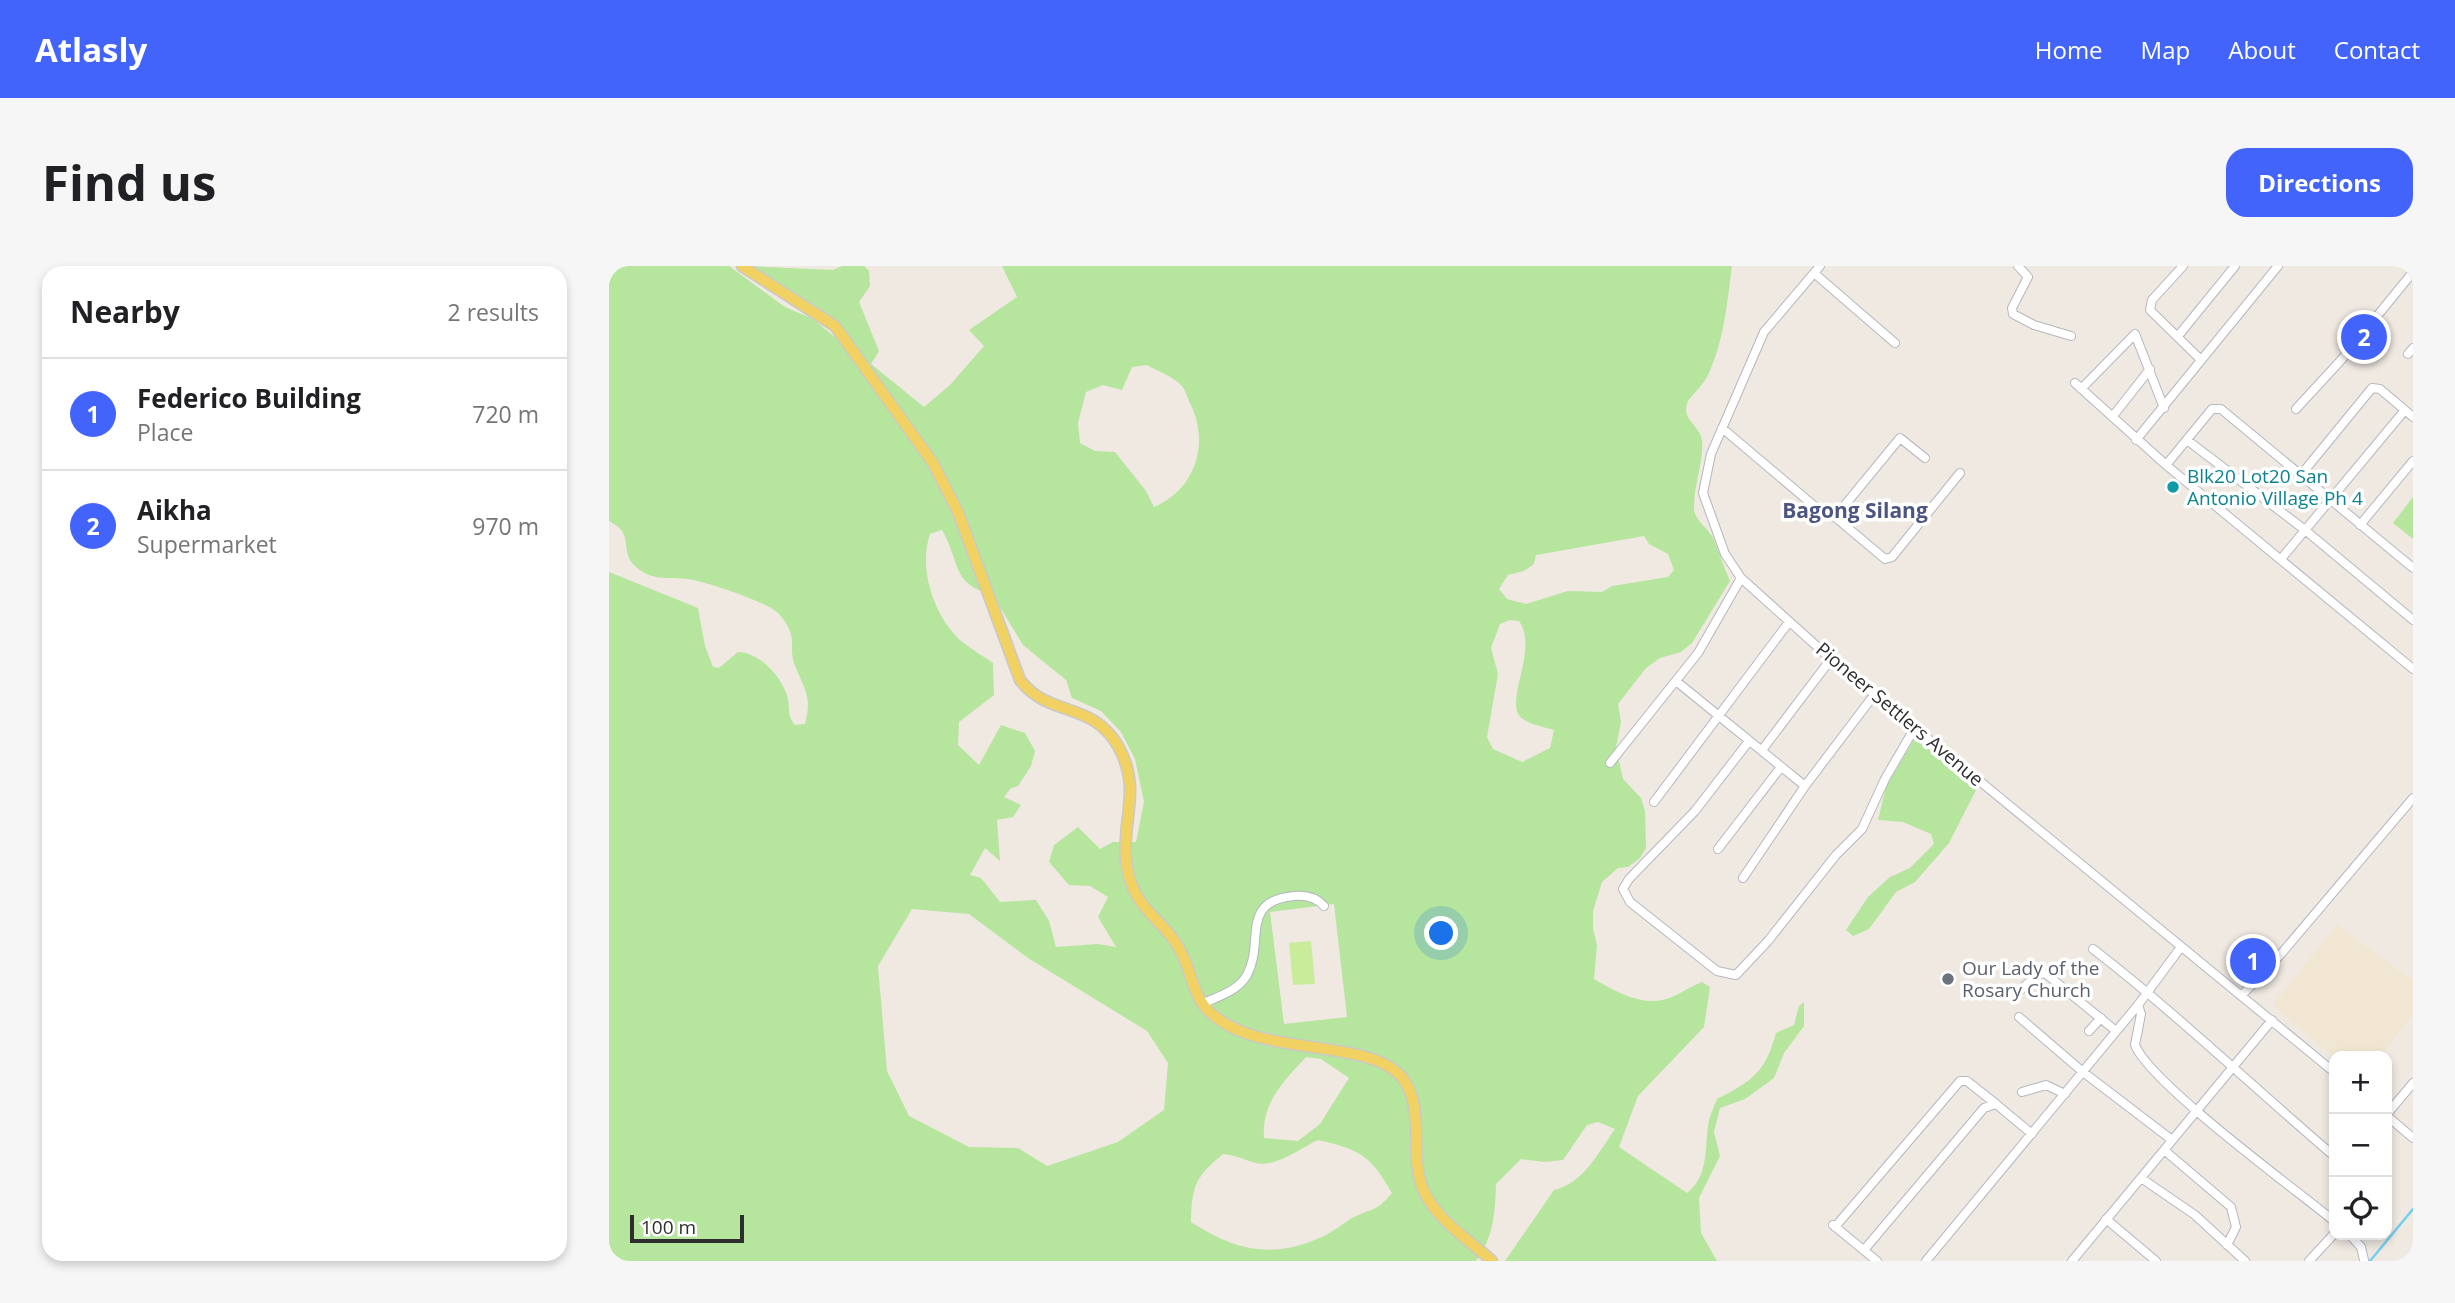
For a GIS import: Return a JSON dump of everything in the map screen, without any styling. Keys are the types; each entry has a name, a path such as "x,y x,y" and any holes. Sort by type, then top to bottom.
{"main road":[{"path":"742,266 822,316 845,337 946,486 1020,680 1040,700 1086,714 1099,723 1117,745 1131,782 1126,860 1133,889 1145,910 1181,952 1202,1004 1221,1021 1251,1037 1365,1057 1395,1071 1410,1093 1419,1174 1429,1199 1450,1225 1492,1261"}],"street":[{"path":"2018,266 2028,277 2012,308 2013,314 2034,325 2071,336"},
{"path":"2183,266 2150,305 2154,315 2201,360"},
{"path":"2178,336 2235,266"},
{"path":"2136,440 2279,266"},
{"path":"1817,269 1895,344"},
{"name":"Pioneer Settlers Avenue","path":"1817,269 1764,332 1707,464 1703,493 1725,554 1741,578 1831,659 2329,1068"},
{"path":"2296,409 2336,367 2413,272"},
{"path":"2165,408 2135,334 2078,386 2136,440 2413,669"},
{"path":"2113,416 2150,369"},
{"path":"2300,476 2369,390 2380,389 2413,417"},
{"path":"2166,465 2216,407 2413,568"},
{"path":"2281,559 2405,411"},
{"path":"1722,428 1819,510 1835,517 1880,557 1888,559 1960,473"},
{"path":"1835,517 1900,438 1925,458"},
{"path":"2187,440 2305,530 2413,620"},
{"path":"2360,525 2413,461"},
{"path":"1610,764 1715,628 1741,578"},
{"path":"1654,803 1789,622"},
{"path":"1762,750 1831,659"},
{"path":"1676,681 1805,786"},
{"path":"1743,878 1805,786 1874,695"},
{"path":"1749,741 1695,811 1629,879 1623,889 1630,902 1717,971 1729,975 1736,975 1768,941 1836,855 1862,829 1881,786 1914,729"},
{"path":"1718,849 1781,768"},
{"path":"2242,995 2281,954 2413,798"},
{"path":"1202,1004 1227,993 1246,976 1253,954 1257,918 1263,908 1282,897 1302,895 1312,897 1324,906"},
{"path":"1926,1261 2138,1005 2181,947"},
{"path":"2093,949 2148,991 2231,1069 2329,1152"},
{"path":"2018,992 2037,975 2045,973 2116,1031"},
{"path":"2138,1005 2141,1014 2135,1038 2138,1052 2197,1110 2329,1217"},
{"path":"2019,1017 2083,1072 2172,1140"},
{"path":"2089,1031 2101,1018"},
{"path":"2072,1261 2272,1020"},
{"path":"1877,1261 1834,1226 1960,1081 1967,1081 2032,1135"},
{"path":"2388,1114 2413,1083"},
{"path":"2022,1092 2050,1086 2065,1094"},
{"path":"1864,1250 1984,1108 1996,1104"},
{"path":"2392,1119 2413,1138"},
{"path":"2164,1150 2231,1208 2235,1227 2227,1245"},
{"path":"2141,1178 2195,1215 2245,1261"},
{"path":"2106,1219 2156,1261"},
{"path":"2309,1261 2329,1239"},
{"path":"2355,1240 2361,1247 2364,1260"}],"shaded area":[{"path":"2337,925 2413,981 2413,1015 2384,1051 2329,1053 2273,1005"}],"green space":[{"path":"609,266 729,266 785,307 813,319 842,343 845,332 816,306 746,266 833,270 842,266 864,266 869,271 870,286 859,302 879,351 871,364 924,407 950,385 984,346 969,330 1017,297 1002,266 1732,266 1718,349 1708,375 1688,401 1686,410 1702,441 1694,510 1712,536 1730,581 1692,643 1681,652 1660,658 1646,668 1618,704 1621,722 1616,747 1623,779 1641,798 1645,811 1646,848 1640,858 1628,867 1618,868 1602,882 1593,911 1593,929 1597,945 1594,979 1621,994 1652,1001 1672,997 1702,982 1710,987 1704,1027 1638,1096 1619,1147 1687,1193 1694,1187 1702,1171 1709,1123 1717,1099 1748,1081 1762,1067 1776,1033 1794,1025 1799,1006 1804,1002 1804,1026 1784,1053 1774,1078 1745,1099 1720,1108 1714,1132 1720,1156 1699,1198 1701,1233 1717,1261 1505,1261 1554,1190 1574,1181 1582,1174 1615,1129 1598,1122 1587,1125 1563,1160 1545,1162 1521,1159 1496,1184 1490,1233 1476,1261 609,1261 609,572 698,608 705,646 713,667 719,668 738,652 762,661 781,682 795,725 805,724 808,706 806,692 793,659 790,631 780,614 762,603 721,588 688,579 655,577 643,572 631,562 622,532 609,521","holes":["1147,365 1182,386 1196,418 1198,449 1189,477 1180,489 1154,507 1146,491 1115,452 1095,451 1080,443 1078,423 1086,392 1103,385 1122,390 1132,367","942,530 963,578 979,590 992,594 1023,645 1066,680 1072,698 1101,711 1121,732 1135,759 1144,802 1136,842 1113,842 1100,849 1078,827 1054,845 1049,862 1069,885 1090,886 1108,897 1098,917 1116,947 1098,944 1056,947 1049,921 1036,900 1000,902 981,878 970,875 985,848 1000,861 997,820 1013,817 1021,805 1004,797 1011,788 1018,786 1031,766 1035,751 1025,733 1001,725 979,765 958,745 959,722 994,695 993,663 961,641 943,619 927,577 930,534","1644,536 1649,544 1668,554 1674,570 1668,577 1612,586 1602,592 1568,591 1526,604 1507,599 1499,589 1508,575 1524,571 1534,564 1536,555","1510,620 1519,621 1524,633 1525,647 1516,702 1517,712 1526,721 1554,730 1550,748 1522,762 1493,749 1487,737 1498,674 1491,648 1500,624","1334,904 1347,1017 1284,1024 1270,912","912,909 969,914 1028,958 1147,1031 1168,1063 1164,1110 1118,1142 1047,1166 1018,1148 969,1147 909,1116 887,1071 878,966","1306,1057 1321,1059 1349,1078 1320,1124 1298,1141 1264,1138 1264,1125 1270,1103","1318,1140 1345,1147 1370,1162 1392,1193 1377,1207 1352,1218 1324,1236 1288,1248 1271,1250 1239,1246 1191,1222 1192,1199 1197,1183 1206,1169 1223,1154 1263,1164 1279,1160"]},
{"path":"2413,497 2413,539 2393,523"},
{"path":"1915,738 1977,788 1949,843 1915,882 1896,892 1869,929 1853,936 1846,930 1868,897 1890,877 1910,868 1934,844 1931,834 1903,822 1878,820 1886,787"},
{"path":"1311,941 1315,984 1293,985 1289,943"}],"waterway":[{"path":"2370,1261 2413,1209"}],"place":[{"name":"Aikha","path":"2364,337"},
{"name":"Blk20 Lot20 San Antonio Village Ph 4","path":"2173,487"},
{"name":"Federico Building","path":"2253,961"},
{"name":"Our Lady of the Rosary Church","path":"1948,979"}],"district":[{"name":"Bagong Silang","path":"1855,510"}]}
